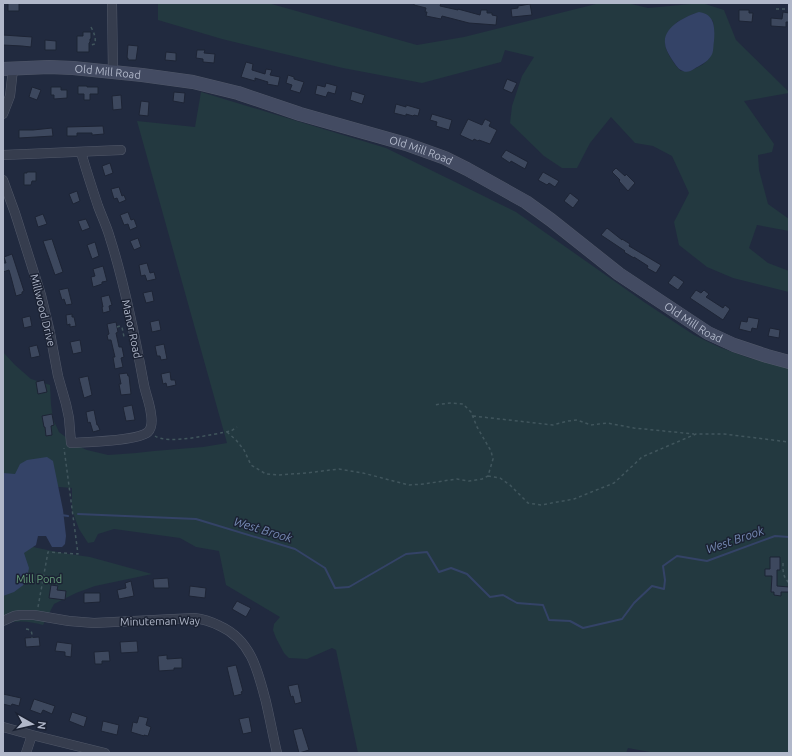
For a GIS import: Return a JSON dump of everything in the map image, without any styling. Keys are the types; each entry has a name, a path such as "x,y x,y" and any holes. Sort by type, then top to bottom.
{"main road":[{"name":"Old Mill Road","path":"8,69 56,67 73,68 190,82 223,89 300,114 406,144 450,160 514,195 534,208 619,274 708,333 732,344 789,362"}],"street":[{"path":"112,3 113,72"},
{"path":"3,114 10,96 8,69"},
{"path":"3,155 121,150"},
{"name":"Manor Road","path":"81,152 90,184 110,237 122,282 147,400 152,415 152,422 148,431"},
{"name":"Millwood Drive","path":"3,180 18,220 41,295 58,376 69,418 67,443"},
{"path":"67,443 128,439 145,434 148,431"},
{"name":"Minuteman Way","path":"3,621 20,615 37,615 94,623 194,618 210,621 224,627 242,641 253,659 261,683 277,753"},
{"path":"3,727 105,753"},
{"path":"26,753 32,735"}],"path":[{"path":"776,8 789,10"},
{"path":"90,27 95,35 96,41 95,44 91,45"},
{"path":"117,327 122,327 124,337"},
{"path":"227,432 244,450 251,465 266,474 278,475 339,469 409,484 424,484 457,480 482,480 488,476 493,459 491,451 477,427 471,412 463,404 433,404"},
{"path":"473,416 553,425 568,420 577,420 591,425 606,423 634,428 696,434 724,434 789,442"},
{"path":"148,431 158,438 179,440 227,432 237,426"},
{"path":"488,476 500,478 510,485 528,503 541,505 574,499 614,483 642,457 696,434"},
{"path":"37,615 48,552 78,554 67,443"},
{"path":"783,563 783,572 789,583"},
{"path":"26,629 32,631 32,638"}],"green space":[{"path":"158,3 268,3 417,45 464,37 600,3 627,3 648,8 702,3 724,10 736,40 789,92 744,101 774,144 772,152 758,155 759,170 768,204 789,219 789,231 757,225 749,248 768,263 789,271 789,292 733,278 707,267 679,245 674,222 689,193 672,156 653,146 635,143 611,117 590,143 577,168 562,168 544,156 510,123 512,106 522,76 534,57 505,50 501,62 422,83 343,68 222,39 158,20","holes":["703,13 713,21 714,38 709,59 702,65 690,71 681,71 676,66 666,49 665,43 668,32 677,22 693,14"]},
{"path":"201,92 386,148 516,212 644,302 694,335 719,347 749,358 789,367 789,753 655,753 628,748 626,753 358,753 336,650 332,648 307,659 289,658 284,653 273,630 274,624 280,617 226,585 219,551 196,547 180,538 114,529 98,534 94,542 88,543 79,529 72,510 72,488 3,481 3,352 31,379 50,385 53,419 59,432 76,445 87,450 108,455 203,447 227,443 137,121 195,127"},
{"name":"Mill Pond","path":"27,542 33,547 90,557 152,574 95,586 76,593 54,604 43,625 23,622 3,624 3,573"}],"water":[{"path":"699,12 704,13 713,22 713,53 704,63 690,71 684,72 677,67 666,49 665,37 671,27 676,23"},
{"name":"Mill Pond","path":"47,457 53,461 63,510 66,536 65,544 62,547 52,547 46,536 38,536 36,545 24,553 29,568 26,583 14,592 3,596 3,473 15,474 20,464 27,460"}],"building":[{"path":"8,3 19,3 19,11 8,11"},
{"path":"414,3 441,3 440,6 480,15 481,10 487,10 487,13 492,13 492,15 497,16 496,25 469,23 442,16 441,19 426,16 426,8 414,5"},
{"path":"530,4 532,15 512,17 511,9"},
{"path":"739,10 749,10 749,13 753,13 752,22 739,21"},
{"path":"783,12 789,13 789,22 786,22 786,27 771,26 771,18 782,19"},
{"path":"83,32 91,32 89,52 77,52 77,36 83,36"},
{"path":"3,35 32,37 31,47 3,45"},
{"path":"45,40 56,41 56,50 45,50"},
{"path":"128,45 138,46 136,60 128,60"},
{"path":"197,50 205,50 204,53 215,54 214,63 203,62 203,59 196,58"},
{"path":"166,52 176,53 176,61 165,60"},
{"path":"246,62 253,64 252,70 265,74 266,69 272,70 270,75 280,77 278,86 267,84 268,82 255,78 255,81 241,77"},
{"path":"288,75 294,77 294,79 304,82 300,93 290,90 292,85 286,83"},
{"path":"507,79 517,83 512,93 503,89"},
{"path":"326,83 337,86 335,94 328,92 326,97 315,94 317,85 325,87"},
{"path":"78,86 98,87 98,94 90,94 90,100 84,100 84,94 78,94"},
{"path":"32,87 41,90 37,100 29,97"},
{"path":"51,87 61,87 61,90 67,90 67,98 54,99 54,95 51,95"},
{"path":"352,91 365,95 362,104 350,100"},
{"path":"174,92 185,93 184,103 173,101"},
{"path":"121,95 122,109 113,110 112,96"},
{"path":"141,101 149,102 148,116 139,115"},
{"path":"396,104 420,109 418,116 406,114 406,116 394,113"},
{"path":"432,114 452,120 449,130 436,126 437,122 430,120"},
{"path":"468,119 482,125 485,119 491,122 489,126 497,130 490,144 474,139 473,141 460,135"},
{"path":"103,126 104,134 92,135 92,133 77,133 77,136 67,136 67,127"},
{"path":"52,128 53,136 19,138 19,130"},
{"path":"506,150 528,162 525,169 511,161 510,163 501,157"},
{"path":"110,163 113,173 105,176 102,166"},
{"path":"616,168 625,176 626,174 635,183 628,191 612,172"},
{"path":"36,172 36,181 32,181 31,185 24,185 24,173"},
{"path":"543,172 559,181 555,187 549,183 547,185 538,180"},
{"path":"119,187 122,196 124,195 126,200 119,203 117,198 114,199 111,189"},
{"path":"77,191 80,201 73,204 69,194"},
{"path":"570,193 579,200 573,208 564,201"},
{"path":"128,212 131,220 134,219 137,227 130,230 128,224 124,225 120,215"},
{"path":"43,214 47,224 38,227 35,217"},
{"path":"86,219 90,228 82,231 78,221"},
{"path":"607,228 622,240 630,244 629,246 661,265 656,273 647,268 648,266 624,252 625,251 601,235"},
{"path":"138,238 141,247 134,250 130,241"},
{"path":"52,239 63,272 55,275 43,241"},
{"path":"95,242 99,256 92,259 87,245"},
{"path":"12,254 24,291 22,294 16,296 9,270 3,272 3,263 6,263 4,257"},
{"path":"147,263 150,273 154,272 156,279 147,281 145,275 141,276 139,265"},
{"path":"103,266 107,281 93,287 91,277 95,276 93,269"},
{"path":"674,275 684,282 678,290 668,283"},
{"path":"68,288 72,304 66,305 64,299 62,300 59,290"},
{"path":"696,290 701,293 704,290 709,294 706,297 723,308 725,305 730,309 723,320 690,298"},
{"path":"152,291 154,301 146,303 143,293"},
{"path":"109,295 112,305 109,306 110,311 103,313 101,297"},
{"path":"72,314 76,326 70,327 70,324 67,325 66,315"},
{"path":"30,316 32,326 24,328 22,318"},
{"path":"748,317 759,319 757,329 752,328 751,332 739,329 741,321 747,322"},
{"path":"159,320 161,330 152,332 150,322"},
{"path":"116,322 118,332 116,333 119,347 122,347 124,357 121,358 123,367 115,369 113,357 115,357 111,340 108,340 107,335 109,334 107,324"},
{"path":"770,328 780,330 779,338 768,336"},
{"path":"80,340 82,352 73,354 70,342"},
{"path":"164,344 167,359 161,360 160,356 157,356 155,346"},
{"path":"37,345 40,356 31,358 29,347"},
{"path":"170,372 171,380 175,380 176,385 167,387 166,383 163,384 161,374"},
{"path":"127,373 129,376 131,394 121,395 119,374"},
{"path":"88,376 92,395 84,398 79,378"},
{"path":"44,380 47,392 38,394 36,382"},
{"path":"132,405 135,420 126,421 123,407"},
{"path":"94,410 97,425 100,430 93,432 90,422 88,423 86,412"},
{"path":"52,414 54,425 51,426 52,435 46,436 42,416"},
{"path":"770,557 780,557 780,570 777,570 777,586 789,587 789,592 781,592 781,596 774,595 774,592 771,592 772,576 765,576 765,569 770,569"},
{"path":"168,578 169,588 154,588 153,579"},
{"path":"131,581 134,596 119,599 117,590 126,588 125,583"},
{"path":"51,585 58,586 57,590 66,591 65,600 49,598"},
{"path":"190,586 206,588 205,598 189,596"},
{"path":"84,593 100,593 100,602 84,603"},
{"path":"237,601 251,608 246,617 232,609"},
{"path":"39,637 40,646 26,647 25,638"},
{"path":"137,641 138,652 121,653 120,642"},
{"path":"57,642 72,644 71,657 65,656 65,652 55,651"},
{"path":"109,651 110,661 102,661 102,664 95,664 94,652"},
{"path":"167,655 167,659 182,658 182,668 159,671 158,656"},
{"path":"236,665 243,691 241,692 242,694 234,696 227,667"},
{"path":"298,684 302,702 295,704 288,686"},
{"path":"3,694 21,698 19,706 3,704"},
{"path":"34,699 55,706 52,714 43,710 41,714 30,710"},
{"path":"72,712 87,717 84,727 69,721"},
{"path":"139,716 148,718 146,725 151,727 148,736 131,732 133,722 137,723"},
{"path":"249,717 252,732 243,734 239,719"},
{"path":"103,721 119,725 117,735 101,731"},
{"path":"302,728 309,750 299,753 293,730"}],"waterway":[{"name":"West Brook","path":"78,514 196,519 295,549 325,568 335,588 349,587 406,554 427,552 439,572 451,568 467,574 490,597 503,595 517,603 543,605 549,620 570,621 583,628 622,619 634,603 652,586 664,589 665,580 663,566 677,556 707,561 775,536 789,537"},
{"name":"West Brook","path":"61,515 68,516"}]}
